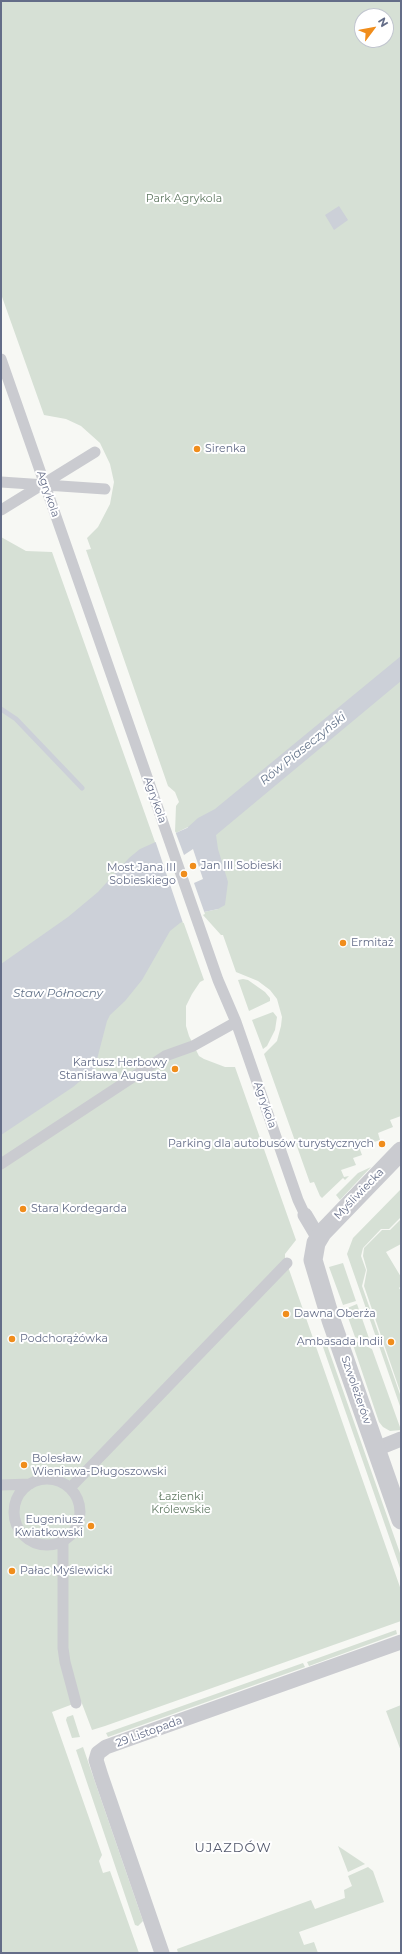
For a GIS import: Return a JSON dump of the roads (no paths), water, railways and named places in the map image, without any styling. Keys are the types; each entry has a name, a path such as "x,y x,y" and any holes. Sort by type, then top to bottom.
{"street":[{"name":"Agrykola","path":"1,359 218,980 236,1022 298,1200 318,1237"},
{"path":"1,510 95,452"},
{"path":"1,482 105,489"},
{"path":"1,1164 165,1056 193,1046 236,1022"},
{"name":"Myśliwiecka","path":"318,1237 401,1151"},
{"name":"Szwoleżerów","path":"318,1237 313,1254 314,1268 401,1520"},
{"path":"70,1488 287,1263"},
{"path":"376,1449 401,1439"},
{"path":"53,1479 70,1488 79,1501 80,1516 75,1531 63,1541 54,1544 38,1544 24,1535 18,1527 14,1516 16,1500 22,1491 30,1484 39,1480 53,1479"},
{"path":"1,1485 30,1484"},
{"path":"63,1541 63,1648 76,1703"},
{"name":"29 Listopada","path":"162,1953 97,1763 98,1753 106,1747 401,1642"}],"water":[{"path":"339,206 348,220 334,230 325,215"},
{"name":"Staw Północny","path":"401,656 401,681 216,835 218,849 228,882 225,905 218,909 204,912 180,923 170,931 142,980 125,1001 110,1015 107,1021 95,1067 91,1072 73,1087 1,1135 1,964 68,917 98,892 129,858 140,849 187,828 198,818 215,809"}],"waterway":[{"path":"1,709 16,719 82,788"}],"place":[{"name":"Sirenka","path":"197,449"},
{"name":"Jan III Sobieski","path":"193,866"},
{"name":"Most Jana III Sobieskiego","path":"184,874"},
{"name":"Ermitaż","path":"343,943"},
{"name":"Kartusz Herbowy Stanisława Augusta","path":"175,1069"},
{"name":"Parking dla autobusów turystycznych","path":"382,1144"},
{"name":"Stara Kordegarda","path":"23,1209"},
{"name":"Dawna Oberża","path":"286,1314"},
{"name":"Podchorążówka","path":"12,1339"},
{"name":"Ambasada Indii","path":"391,1342"},
{"name":"Bolesław Wieniawa-Długoszowski","path":"24,1465"},
{"name":"Eugeniusz Kwiatkowski","path":"91,1526"},
{"name":"Pałac Myślewicki","path":"12,1571"}],"district":[{"name":"UJAZDÓW","path":"233,1848"}],"park label":[{"name":"Park Agrykola","path":"184,199"},
{"name":"Łazienki Królewskie","path":"181,1503"}],"water label":[{"name":"Rów Piaseczyński","path":"303,749"}]}
